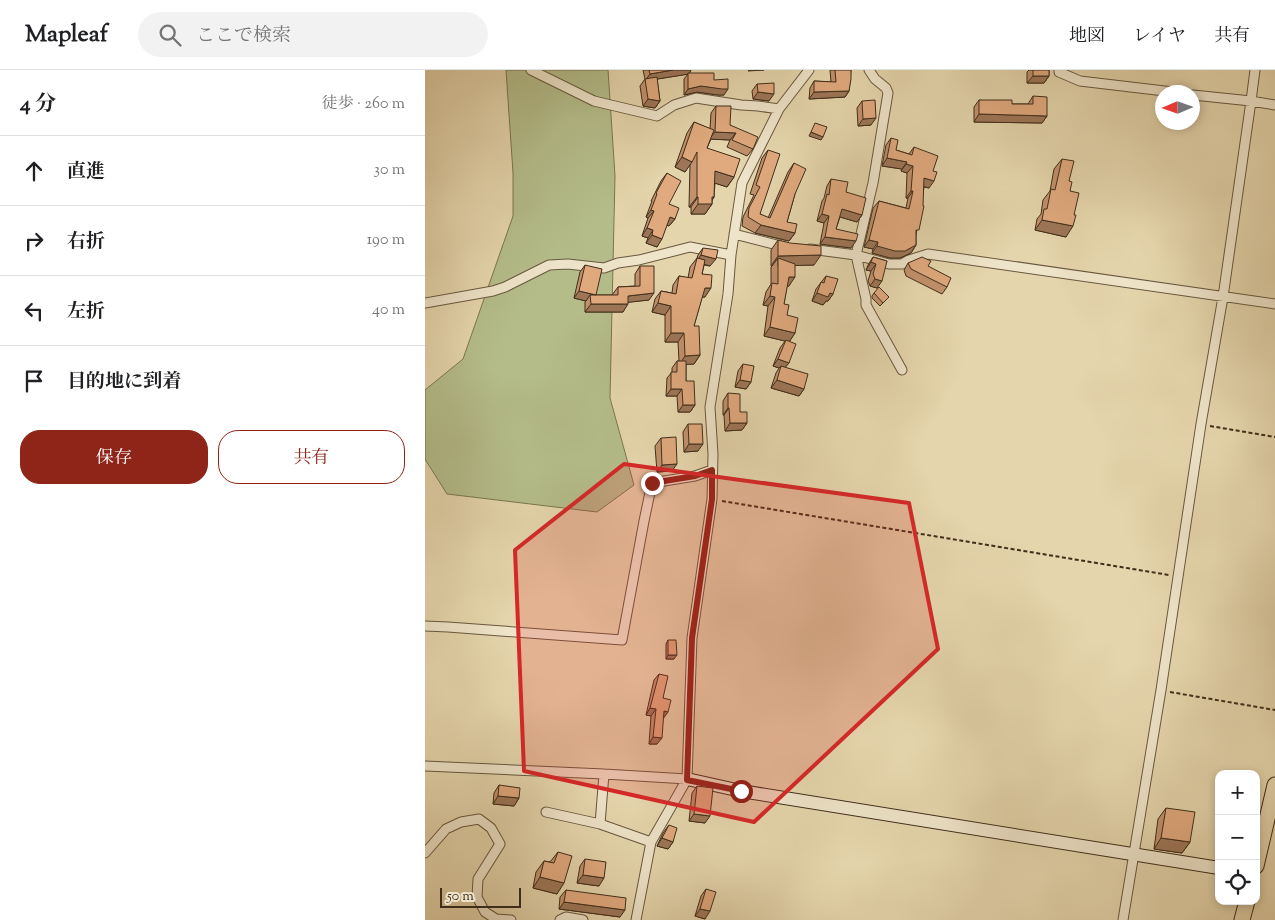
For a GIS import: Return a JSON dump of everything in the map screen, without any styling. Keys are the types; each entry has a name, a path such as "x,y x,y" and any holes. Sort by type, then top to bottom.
{"highway":[{"path":"1257,860 1275,785"},
{"path":"1243,920 1246,905"}],"street":[{"path":"531,70 594,101 657,116 675,105 696,98 779,109"},
{"path":"636,920 651,842 687,780 692,638 712,499 713,454 710,407 728,294 731,255 742,183 779,109 809,70"},
{"path":"869,70 875,79 886,88 888,93 873,183 856,255 866,305 902,370"},
{"path":"1059,70 1059,72 1080,81 1155,90"},
{"path":"1123,920 1161,690 1201,424 1223,297 1255,70"},
{"path":"1200,96 1275,105"},
{"path":"734,234 784,247 856,255 889,264 903,264 928,254 1275,304"},
{"path":"425,303 499,289 549,265 568,264 604,268 618,263 639,260 690,247 731,255"},
{"path":"425,626 622,640 652,483 695,476 712,470"},
{"path":"425,766 604,774 687,780 741,791 1215,867"},
{"path":"599,824 604,774"},
{"path":"546,812 599,824 651,842"},
{"path":"425,853 447,830 461,822 479,818 491,828 500,844 478,879 477,897 485,912 496,919 511,920"},
{"path":"560,920 566,917 583,920"}],"path":[{"path":"1201,424 1275,437"},
{"path":"712,499 1178,577"},
{"path":"1161,690 1275,710"}],"highlighted area":[{"path":"624,464 909,503 938,649 754,822 524,771 515,550"}],"green space":[{"path":"506,70 608,70 615,176 610,398 634,485 597,512 447,494 425,459 425,390 463,359 513,216 513,173"}],"building":[{"path":"649,70 673,70 650,74"},
{"path":"835,70 851,70 849,91 814,92 814,81 836,82"},
{"path":"1033,70 1049,70 1049,76 1033,76"},
{"path":"688,73 714,73 714,80 728,79 728,89 701,86 688,89"},
{"path":"657,77 660,101 648,99 645,79"},
{"path":"774,83 774,94 758,92 757,84"},
{"path":"1033,96 1047,97 1047,116 979,114 979,100 1012,100 1012,104 1033,104"},
{"path":"875,100 876,118 863,119 862,101"},
{"path":"716,106 731,106 730,125 758,137 753,149 732,140 736,133 715,132"},
{"path":"694,122 714,130 707,148 740,159 734,177 715,171 712,204 698,204 697,152 692,162 682,157"},
{"path":"815,123 827,127 823,137 811,132"},
{"path":"891,138 898,140 896,150 912,155 914,147 938,156 933,171 937,172 934,181 924,178 924,206 919,230 916,230 916,245 905,251 895,251 877,246 878,242 869,240 879,201 909,209 913,191 911,191 913,166 906,164 907,162 887,158"},
{"path":"768,150 780,154 760,214 770,218 794,163 806,169 795,194 787,222 797,224 795,233 761,225 748,217 749,208 760,187 756,185"},
{"path":"1062,159 1074,161 1069,181 1072,182 1070,191 1079,193 1073,226 1042,220 1044,209 1047,209 1051,189 1055,190"},
{"path":"667,173 681,181 669,204 679,208 675,219 670,217 662,239 652,235 653,230 647,228 654,211 651,210 656,193"},
{"path":"831,179 848,182 846,192 866,198 862,215 842,209 836,229 858,234 856,241 825,237 829,216 822,214 827,194 829,195"},
{"path":"778,240 821,246 821,255 778,256"},
{"path":"703,248 718,250 716,259 701,255"},
{"path":"873,257 887,261 882,281 875,279 873,274 876,264 871,262"},
{"path":"922,257 931,261 928,266 951,278 947,287 911,269 908,263"},
{"path":"697,258 705,260 702,274 712,275 711,288 705,288 694,326 699,326 700,355 685,356 684,333 671,333 671,306 658,303 661,291 676,294 679,276 692,278"},
{"path":"778,258 795,264 795,277 789,277 784,304 789,305 787,315 798,318 795,333 770,327 775,297 770,296 772,283 778,284"},
{"path":"585,265 602,269 596,295 579,291"},
{"path":"640,266 654,266 654,293 628,296 628,304 591,304 590,295 618,295 618,287 640,286"},
{"path":"826,276 838,279 833,294 830,293 828,297 817,293 821,282 824,283"},
{"path":"879,287 889,297 883,303 874,293"},
{"path":"786,340 796,344 789,363 778,359"},
{"path":"677,361 686,361 686,381 694,381 695,405 683,405 682,389 671,389 671,372 677,372"},
{"path":"743,364 754,366 751,382 740,380"},
{"path":"781,366 808,374 804,389 777,380"},
{"path":"728,393 740,394 740,412 747,412 747,423 730,423"},
{"path":"688,424 702,424 703,444 689,444"},
{"path":"676,437 677,464 662,465 661,438"},
{"path":"668,640 676,640 677,655 668,655"},
{"path":"659,674 668,676 663,698 671,700 668,712 664,711 662,738 653,737 656,709 650,708"},
{"path":"499,785 520,788 519,798 498,796"},
{"path":"697,786 713,788 710,816 694,814"},
{"path":"1166,808 1195,812 1190,842 1161,838"},
{"path":"669,825 677,828 673,842 662,838"},
{"path":"558,852 572,856 564,883 540,877 544,861 554,863"},
{"path":"585,859 606,862 604,878 583,875"},
{"path":"706,889 716,892 710,911 700,909"},
{"path":"566,890 626,898 625,910 564,902"}],"route":[{"path":"652,483 695,476 712,470 712,499 692,638 687,780 741,791"}]}
